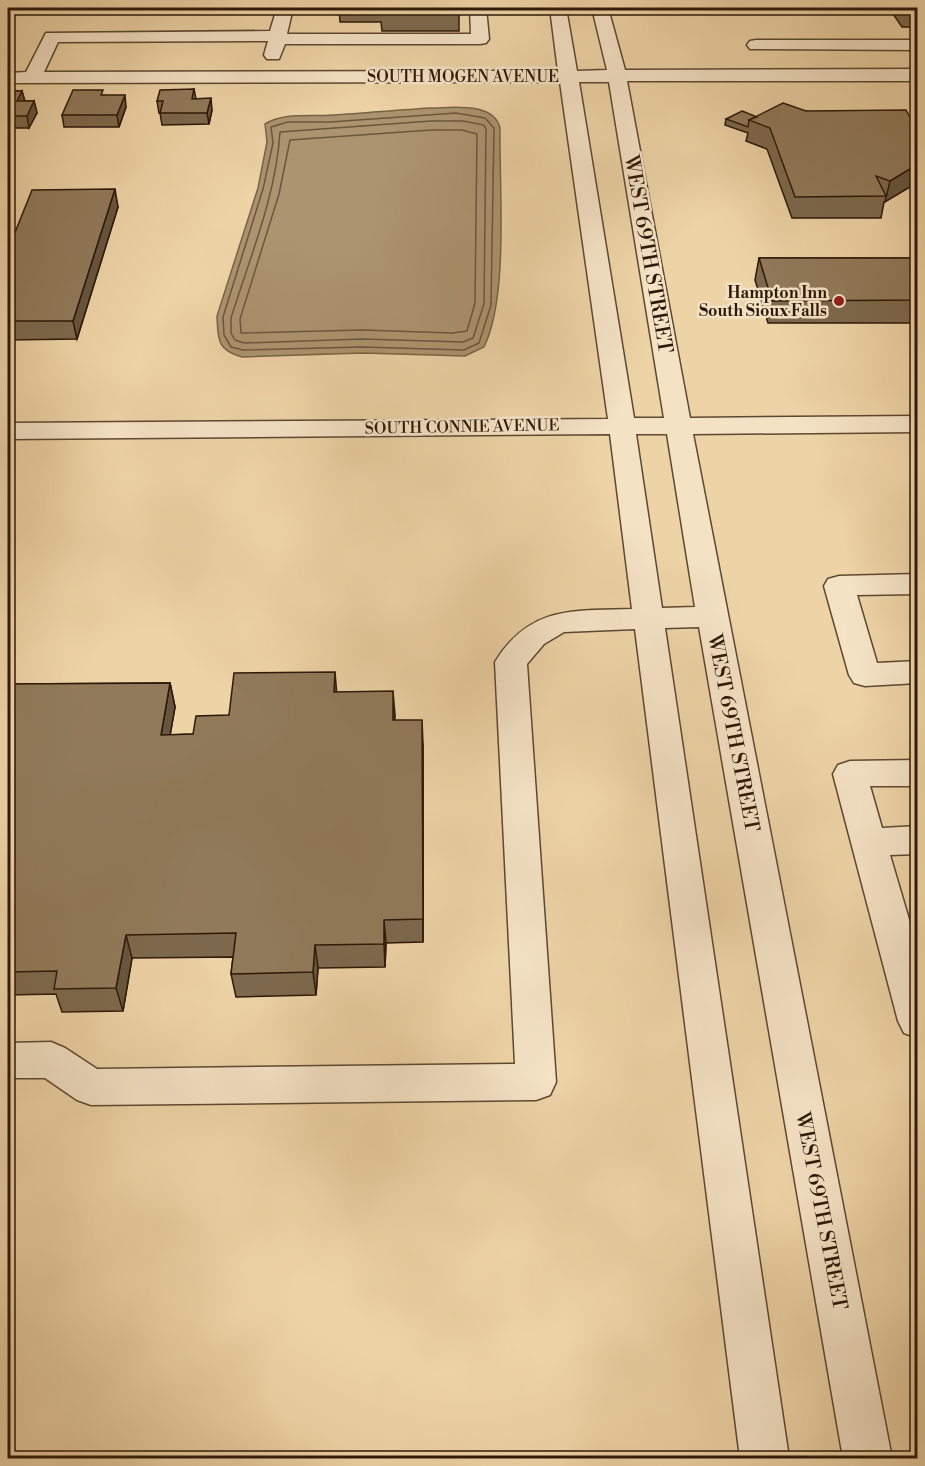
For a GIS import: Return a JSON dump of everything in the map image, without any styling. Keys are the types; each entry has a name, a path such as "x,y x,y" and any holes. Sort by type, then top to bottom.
{"street":[{"path":"265,77 279,38 285,8"},
{"path":"32,78 52,37 480,39 478,8"},
{"path":"558,8 622,425 765,1458"},
{"name":"WEST 69TH STREET","path":"600,8 617,75 712,616 868,1458"},
{"path":"756,45 918,45"},
{"name":"SOUTH MOGEN AVENUE","path":"8,78 918,75"},
{"name":"SOUTH CONNIE AVENUE","path":"8,430 918,423"},
{"path":"918,584 839,586 865,675 918,672"},
{"path":"8,1061 51,1060 91,1087 536,1082 511,662 538,630 563,622 712,616"},
{"path":"918,773 850,774 918,1022"},
{"path":"869,842 918,840"}],"water":[{"path":"460,107 481,110 496,119 500,128 500,271 492,325 484,347 465,356 363,353 242,357 223,347 219,338 217,316 258,188 267,142 265,124 289,116"}],"building":[{"path":"382,8 459,8 459,12 381,12"},
{"path":"902,8 918,8 918,12 905,12"},
{"path":"194,89 192,99 211,98 207,113 160,113 163,101 157,101 160,90"},
{"path":"73,90 103,90 101,95 125,95 117,115 62,115"},
{"path":"8,91 22,91 17,101 34,101 27,116 8,116"},
{"path":"783,103 806,111 906,110 918,132 918,164 890,181 876,176 886,196 795,197 770,128 749,120"},
{"path":"742,111 757,117 749,120 748,127 726,119"},
{"path":"115,189 73,321 8,321 8,250 32,190"},
{"path":"759,258 918,258 918,300 772,301"},
{"path":"335,672 334,692 393,691 393,720 422,720 423,919 384,920 384,944 315,945 313,972 231,974 236,933 126,935 116,988 54,989 57,971 8,972 8,684 170,683 161,735 193,734 196,716 229,715 234,673"}],"place":[{"name":"Hampton Inn South Sioux Falls","path":"839,301"}]}
